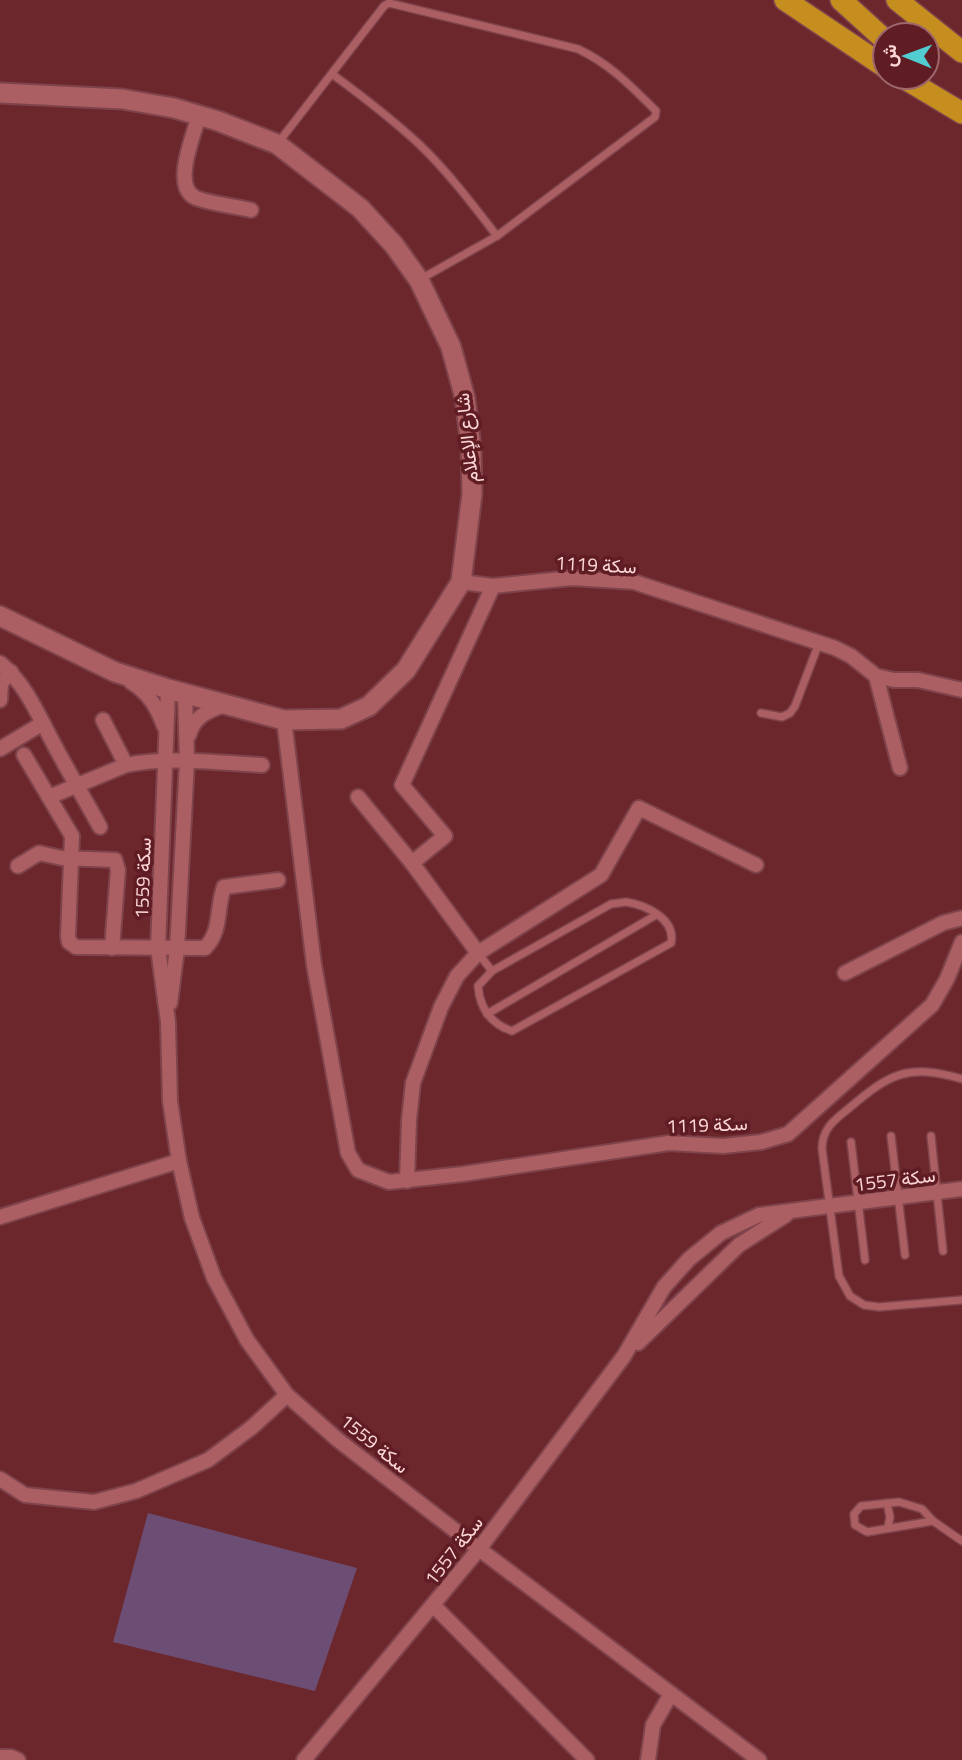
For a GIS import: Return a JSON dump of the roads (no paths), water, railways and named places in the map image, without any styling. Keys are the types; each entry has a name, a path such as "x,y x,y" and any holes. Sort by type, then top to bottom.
{"highway":[{"path":"785,0 871,58"},
{"path":"841,0 871,27"},
{"path":"897,0 962,52"},
{"path":"927,91 962,111"},
{"path":"941,91 962,111"}],"main road":[{"name":"شارع الإعلام","path":"0,93 122,99 199,115 277,144 360,208 394,245 419,280 451,347 465,398 471,448 472,494 461,582 406,670 369,706 341,719 284,720 177,691 115,672 0,616"}],"street":[{"path":"199,115 183,178 186,190 201,199 251,210"},
{"name":"سكة 1119","path":"461,582 493,586 572,578 634,582 819,643 851,656 876,676"},
{"path":"412,863 445,836 401,785 493,586"},
{"path":"0,700 5,667"},
{"path":"5,667 36,708 100,827"},
{"name":"سكة 1559","path":"115,672 147,693 157,707 166,734"},
{"path":"900,768 876,676 894,680 918,680 962,690"},
{"name":"سكة 1559","path":"177,691 166,734 158,948 168,1022 170,1101 179,1161 192,1218 215,1278 247,1340 287,1395 338,1440 759,1760"},
{"name":"سكة 1559","path":"168,1022 177,949 188,740 177,691"},
{"path":"188,740 191,727 200,716 227,704"},
{"path":"103,720 126,765"},
{"name":"سكة 1119","path":"284,720 314,965 348,1153 358,1170 389,1182 670,1143 723,1146 761,1142 788,1134 932,1005 947,979 962,942"},
{"path":"0,749 43,723"},
{"path":"24,755 72,836 69,942 76,947 205,948 214,940 224,887 278,880"},
{"path":"49,797 126,765 187,761 262,765"},
{"path":"358,797 412,863 478,953"},
{"path":"407,1181 413,1083 441,1007 457,976 478,953 601,875 639,808 756,865"},
{"path":"18,866 39,853 115,860 118,870 112,947"},
{"path":"845,973 943,923 962,918"},
{"path":"0,1217 179,1161"},
{"name":"سكة 1557","path":"304,1760 479,1549 624,1356 664,1287 697,1253 721,1233 760,1215 962,1189"},
{"name":"سكة 1557","path":"624,1356 739,1245 791,1211"},
{"path":"697,1253 715,1270"},
{"path":"671,1279 690,1293"},
{"path":"0,1479 25,1495 94,1502 136,1491 208,1460 251,1428 287,1395"},
{"path":"434,1606 587,1760"},
{"path":"648,1760 653,1726 671,1694"},
{"path":"0,1756 18,1760"}],"lane":[{"path":"277,144 389,3 578,49 598,58 620,74 656,111 656,115 497,236 419,280"},
{"path":"332,74 379,108 422,147 461,190 497,236"},
{"path":"761,713 777,717 790,713 819,643"},
{"path":"611,904 640,904 668,923 673,934 671,943 512,1031 498,1026 487,1014 479,998 478,986 492,971 611,904"},
{"path":"487,1014 656,915"},
{"path":"478,953 492,971"},
{"path":"962,1079 929,1071 894,1076 878,1083 834,1121 826,1130 822,1142 838,1276 845,1290 856,1301 879,1307 962,1300"},
{"path":"891,1136 896,1197 905,1255"},
{"path":"931,1136 943,1251"},
{"path":"852,1142 857,1203 866,1260"},
{"path":"933,1521 862,1531 855,1525 853,1518 856,1510 862,1506 899,1502 915,1505 962,1541"},
{"path":"887,1503 890,1517 888,1527"}]}
